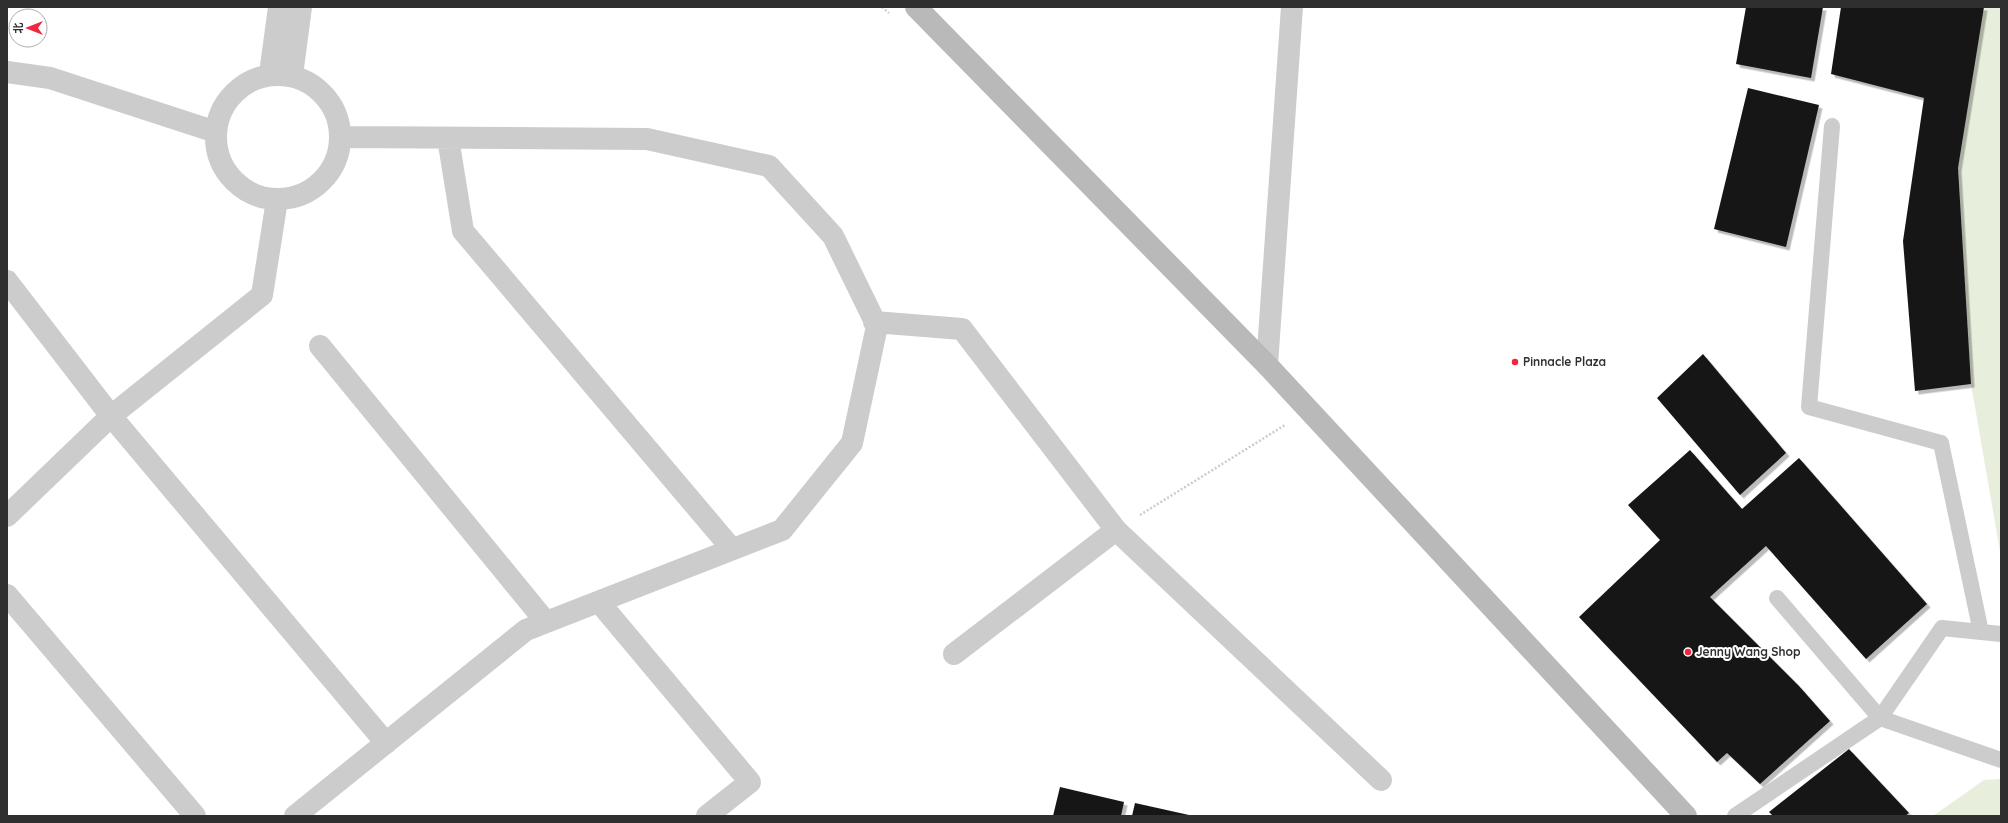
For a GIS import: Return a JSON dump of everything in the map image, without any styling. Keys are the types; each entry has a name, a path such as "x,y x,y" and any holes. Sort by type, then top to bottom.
{"street":[{"path":"270,74 279,7"},
{"path":"292,75 301,7"},
{"path":"916,7 1266,365 1686,816"},
{"path":"1266,365 1292,7"},
{"path":"7,72 50,78 216,132"},
{"path":"270,74 292,75 312,83 327,98 338,116 341,137 338,157 328,174 315,188 297,197 277,200 258,196 241,187 227,173 218,153 216,132 221,111 233,94 250,81 270,74"},
{"path":"295,816 526,630 782,530 852,443 877,326 833,236 769,166 647,139 341,137"},
{"path":"448,138 463,230 732,550"},
{"path":"7,516 111,416 262,295 277,200"},
{"path":"7,281 111,416 386,743"},
{"path":"874,322 962,329 1116,530 1381,780"},
{"path":"320,346 546,622"},
{"path":"954,654 1116,530"},
{"path":"7,595 195,816"},
{"path":"599,602 750,782 707,816"}],"lane":[{"path":"1832,126 1810,407 1941,443 1981,632"},
{"path":"1777,598 1880,718 2001,760"},
{"path":"1735,816 1880,718 1942,628 2001,634"}],"path":[{"path":"1116,530 1285,425 1307,409"}],"green space":[{"path":"1984,7 2001,7 2001,557 1971,384 1958,168"},
{"path":"2001,779 2001,816 1933,816 1984,780"}],"building":[{"path":"1746,7 1823,7 1811,78 1736,64"},
{"path":"1841,7 1984,7 1958,168 1971,384 1915,391 1903,241 1924,98 1831,74"},
{"path":"1748,88 1819,105 1786,247 1714,229"},
{"path":"1703,354 1786,453 1740,495 1657,398"},
{"path":"1690,450 1742,509 1799,458 1927,604 1866,659 1766,546 1710,597 1799,686 1830,721 1760,784 1727,753 1717,762 1579,617 1660,540 1628,505"},
{"path":"1849,749 1909,813 1905,816 1773,816 1769,812"},
{"path":"1060,787 1124,802 1121,816 1053,816"},
{"path":"1135,803 1189,815 1189,816 1132,816"}],"place":[{"name":"Pinnacle Plaza","path":"1515,362"},
{"name":"Jenny Wang Shop","path":"1688,652"}]}
